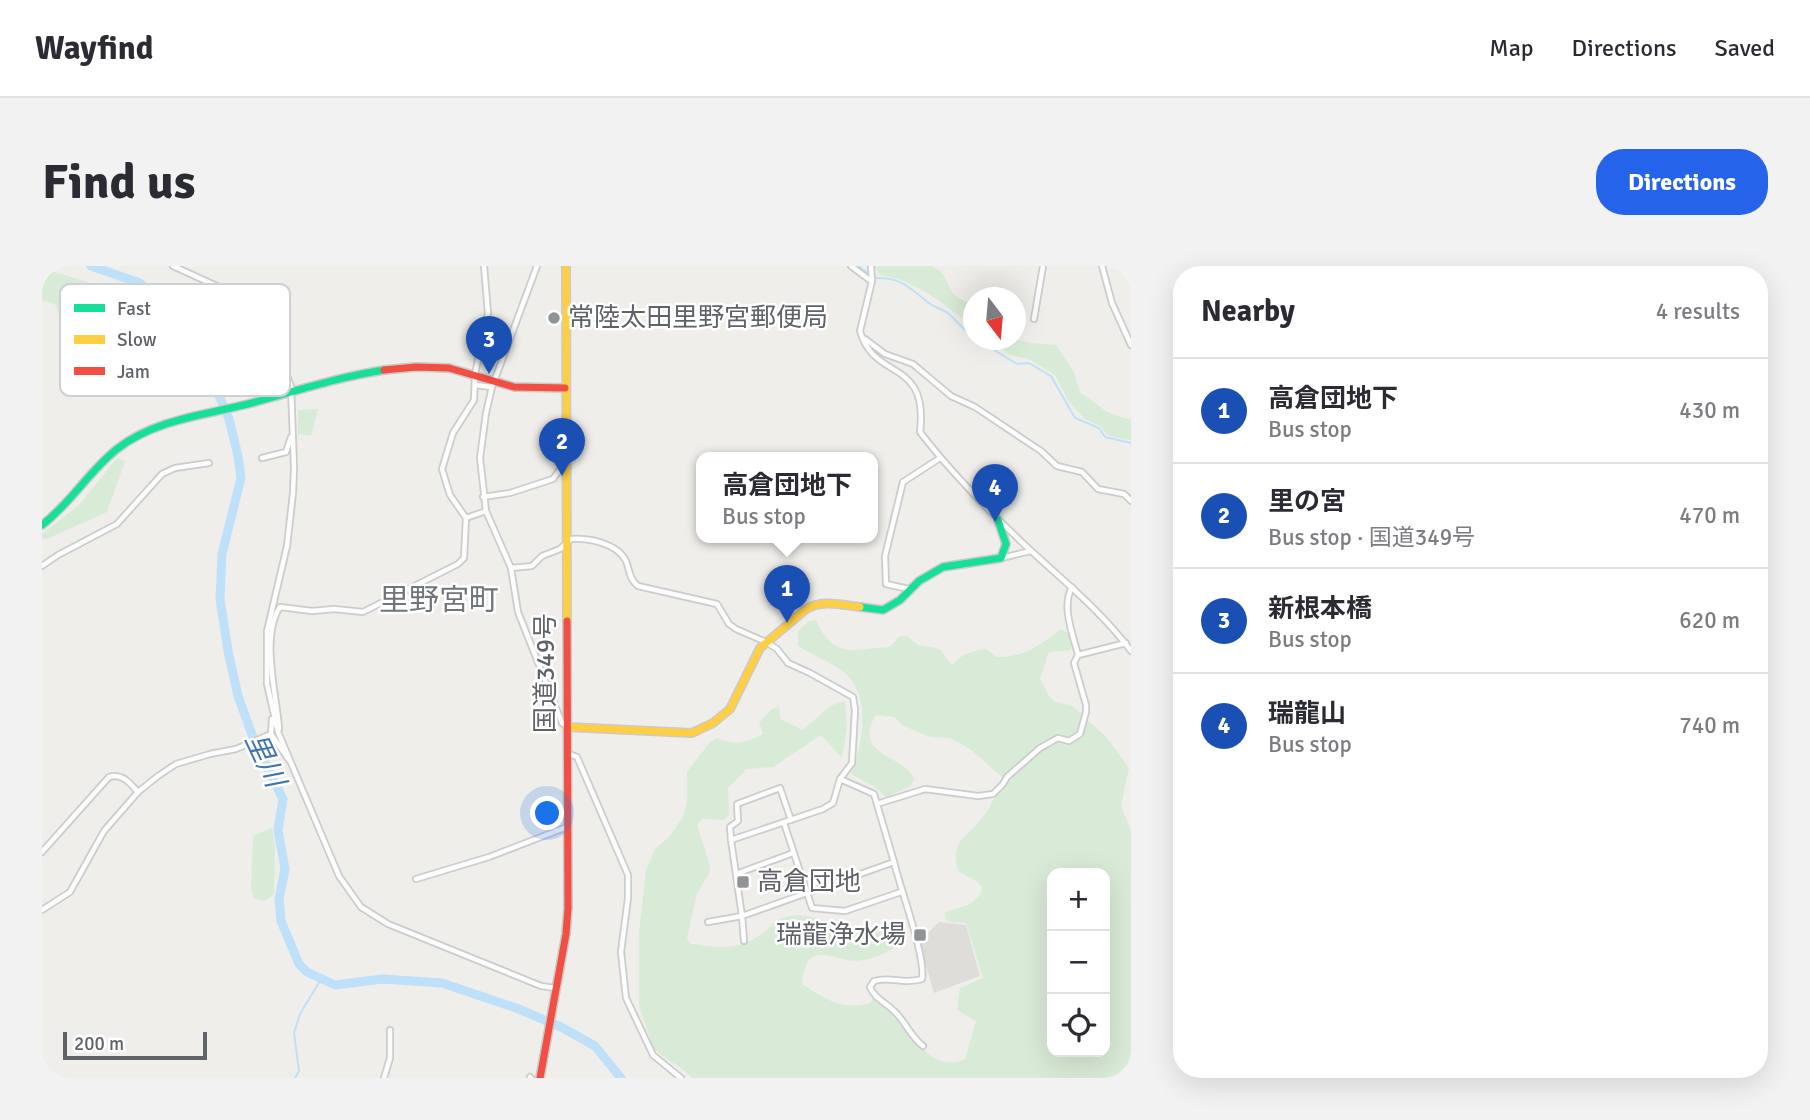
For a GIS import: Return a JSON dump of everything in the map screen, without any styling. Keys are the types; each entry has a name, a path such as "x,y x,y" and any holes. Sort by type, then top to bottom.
{"main road":[{"name":"国道349号","path":"540,1078 568,924 566,266"},
{"path":"291,392 341,378 423,367 452,368 475,374 494,384 565,388"},
{"path":"42,525 59,511 104,460 138,435 183,420 276,396"},
{"path":"567,727 692,733 713,723 730,709 760,648 812,605 830,603 883,610 900,600 909,589 943,568 1000,558 1007,540 998,520"}],"street":[{"path":"173,266 211,284"},
{"path":"268,628 276,612 284,606 312,611 334,609 363,612 458,564 464,558 466,518 450,495 442,469 453,433 474,400 475,374 488,313 484,266"},
{"path":"537,266 494,384 486,413 480,458 486,511 511,568 518,612 562,723 567,727"},
{"path":"851,266 872,281"},
{"path":"871,266 872,281 861,336 876,358 912,382 920,396 920,432 964,487 1072,587 1131,651"},
{"path":"1034,319 1043,266"},
{"path":"1102,266 1112,303 1131,345"},
{"path":"861,336 885,354 913,364 951,396 975,407 1041,451 1057,466 1082,472 1098,489 1124,494 1131,501"},
{"path":"475,385 494,384"},
{"path":"290,389 294,468 290,523 268,628 266,667 279,735 339,876 361,907 388,924 555,992"},
{"path":"262,458 286,452 292,434"},
{"path":"909,589 886,584 885,556 903,482 940,458"},
{"path":"483,497 510,493 552,479 566,461"},
{"path":"42,566 117,524 162,474 175,468 209,463"},
{"path":"466,518 486,511"},
{"path":"511,568 532,566 542,556 560,549 571,539 584,539 611,547 624,558 630,577 638,586 717,604 729,624 777,649 788,663 853,697 855,710 852,763 840,779 833,803 731,840"},
{"path":"1000,558 1031,551"},
{"path":"877,804 925,789 978,796 993,794 1007,777 1040,748 1058,738 1074,739 1080,734 1086,712 1074,663 1078,655 1068,613 1067,595 1072,587"},
{"path":"276,612 271,671 279,735"},
{"path":"1078,655 1126,643"},
{"path":"273,713 269,735 292,764"},
{"path":"42,910 70,892 104,831 138,792 176,764 236,749 269,735"},
{"path":"568,754 577,757 628,874 628,898 621,952 626,998 653,1055 681,1078"},
{"path":"42,852 109,778 115,775 122,778 138,792"},
{"path":"840,779 874,794 915,935 923,972 922,979 910,983 882,979 874,981 870,987 873,994 902,1019 913,1038 923,1046"},
{"path":"744,941 730,827 738,821 737,804 780,788 791,820"},
{"path":"784,823 812,908 845,911 901,892"},
{"path":"416,879 489,857 568,827"},
{"path":"736,874 793,853"},
{"path":"708,922 742,916 894,862"},
{"path":"384,1078 390,1058 390,1030"}],"shaded area":[{"name":"瑞龍浄水場","path":"939,922 966,925 980,976 934,993 919,941"}],"green space":[{"path":"875,266 932,266 944,276 953,292 963,300 963,319 917,287 893,277 880,275"},
{"path":"42,268 93,284 60,284 60,319 55,304 42,300"},
{"path":"1026,342 1056,345 1074,372 1080,392 1107,412 1131,420 1131,440 1109,436 1100,426 1086,420 1069,402 1055,375 1029,359 1010,355 1003,350 1026,350"},
{"path":"318,409 311,436 298,434 298,410"},
{"path":"117,458 125,461 107,512 47,539 42,538 42,534 80,504"},
{"path":"816,620 823,633 837,647 855,650 890,647 900,636 907,636 918,645 940,649 952,665 963,655 985,648 997,657 1016,655 1046,641 1061,629 1071,635 1071,650 1049,652 1040,678 1049,696 1054,701 1074,707 1107,738 1129,768 1121,806 1131,831 1131,1078 692,1078 653,1047 639,1006 639,933 646,870 655,849 670,836 683,817 687,802 687,772 710,742 717,738 740,742 763,734 759,722 772,709 779,707 781,719 803,730 830,706 845,701 847,729 842,758 821,735 773,767 747,769 728,788 729,814 724,820 702,819 697,825 710,865 709,874 697,893 687,938 691,944 737,946 754,939 781,918 794,915 813,917 858,931 906,935 906,939 895,947 869,959 850,961 827,955 811,958 805,967 802,984 826,999 851,1006 870,1003 873,996 881,996 927,1052 938,1060 951,1063 965,1059 976,1021 957,1010 960,988 983,978 966,923 948,922 944,913 970,904 981,894 982,887 978,882 958,871 956,852 961,840 989,809 1002,777 970,749 950,738 930,737 902,725 894,717 876,715 870,728 870,739 874,747 900,764 914,779 911,786 886,797 875,787 851,774 861,736 862,708 859,695 846,674 798,646 798,631 809,621"},
{"path":"272,828 275,846 274,894 265,901 253,898 253,836"}],"waterway":[{"name":"里川","path":"91,266 141,284"},
{"path":"858,266 869,274"},
{"path":"875,278 892,279 905,284 931,305 949,314 963,329"},
{"path":"994,350 1017,364 1029,363 1051,376 1075,418 1099,428 1105,437 1131,443"},
{"name":"里川","path":"219,396 229,419 241,478 222,554 220,599 238,696 255,743 283,799 278,830 285,869 279,899 281,921 299,964 307,972 335,985 382,979 442,983 516,1008 561,1027 595,1046 621,1078"},
{"path":"295,1078 299,1071 294,1033 300,1014 321,979"}],"traffic: fast":[{"path":"290,393 384,370"},
{"path":"42,525 107,458 131,439 180,420 278,396"},
{"path":"860,607 883,610 900,600 919,581 943,567 1001,558 1006,544 998,520"}],"traffic: slow":[{"path":"566,266 567,621"},
{"path":"567,727 692,733 713,723 730,709 760,648 805,610 825,604 860,607"}],"traffic: jam":[{"path":"384,370 449,368 514,387 565,388"},
{"path":"540,1078 566,934 568,908 567,621"}],"place":[{"name":"常陸太田里野宮郵便局","path":"554,318"},
{"name":"新根本橋","path":"489,374"},
{"name":"里の宮","path":"562,476"},
{"name":"瑞龍山","path":"995,522"},
{"name":"高倉団地下","path":"787,623"},
{"name":"高倉団地","path":"743,882"},
{"name":"瑞龍浄水場","path":"920,935"}],"district":[{"name":"里野宮町","path":"439,600"}]}
